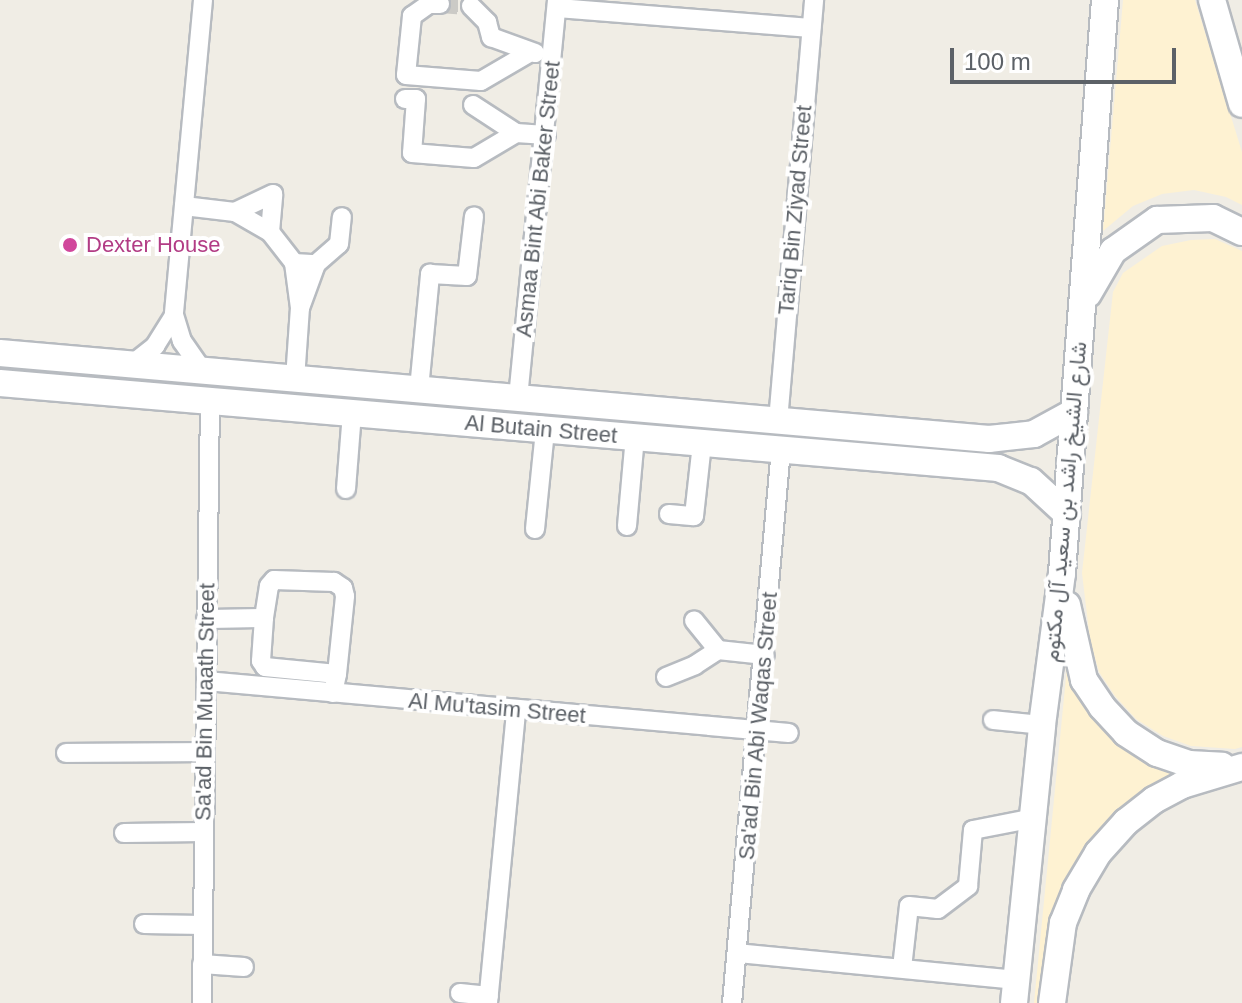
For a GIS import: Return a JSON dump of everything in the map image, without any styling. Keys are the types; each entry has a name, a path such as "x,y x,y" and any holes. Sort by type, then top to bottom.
{"street":[{"path":"203,0 174,315 182,341 203,371"},
{"name":"Tariq Bin Ziyad Street","path":"778,421 814,0"},
{"name":"شارع الشيخ راشد بن سعيد آل مكتوم","path":"1015,991 1042,725 1062,573 1105,0"},
{"path":"1212,0 1240,93"},
{"path":"440,4 429,4 412,16 406,75 481,81 529,53"},
{"path":"557,4 811,28"},
{"name":"Asmaa Bint Abi Baker Street","path":"518,398 557,4"},
{"path":"471,6 487,22 491,37 529,53 553,54"},
{"path":"405,99 416,99 412,153 474,158 516,133"},
{"path":"473,105 516,133 546,135"},
{"path":"235,212 273,194 270,232"},
{"path":"184,206 235,212 270,232 294,263 300,308 295,379"},
{"path":"419,389 430,274 467,276 474,216"},
{"path":"300,308 316,264 339,244 342,217"},
{"path":"1083,303 1113,251 1157,220 1213,218 1242,232"},
{"path":"294,263 316,264"},
{"path":"131,365 155,346 174,315"},
{"name":"Al Butain Street","path":"0,353 1004,439 1049,428 1074,412"},
{"name":"Al Butain Street","path":"0,383 998,468 1031,481 1067,514"},
{"path":"346,489 352,413 373,400 380,386"},
{"name":"Sa'ad Bin Muaath Street","path":"202,1003 210,401"},
{"path":"535,529 545,430"},
{"path":"627,526 635,437"},
{"path":"669,514 694,516 702,443"},
{"name":"Sa'ad Bin Abi Waqas Street","path":"732,1003 781,449"},
{"path":"1062,573 1073,644 1084,680 1102,707 1126,733 1157,753 1189,764 1241,767"},
{"path":"333,693 337,674 343,588 334,582 274,580 259,651 265,667 337,674"},
{"path":"206,619 264,618"},
{"path":"694,620 718,650"},
{"path":"666,682 718,650 765,655"},
{"name":"Al Mu'tasim Street","path":"206,681 789,733"},
{"path":"460,993 488,1000 516,711"},
{"path":"993,720 1042,725"},
{"path":"66,753 205,752"},
{"path":"1052,1003 1063,923 1076,890 1098,853 1126,822 1154,800 1182,785 1241,767"},
{"path":"902,968 909,906 938,909 968,886 973,830 1034,818"},
{"path":"124,833 204,832"},
{"path":"144,924 203,925"},
{"path":"737,953 902,968 1015,991"},
{"path":"202,964 244,967"}],"sand":[{"path":"1123,0 1195,0 1242,152 1242,205 1226,197 1194,190 1162,194 1133,206 1103,231"},
{"path":"1215,239 1242,251 1242,747 1235,749 1191,746 1163,736 1136,719 1115,696 1099,672 1090,640 1082,573 1113,292 1123,273 1162,246"},
{"path":"1067,667 1089,707 1119,742 1150,766 1184,773 1102,834 1046,1003 1034,1003"}],"tunnel":[{"path":"440,4 471,6"}],"place":[{"name":"Dexter House","path":"70,245"}]}
